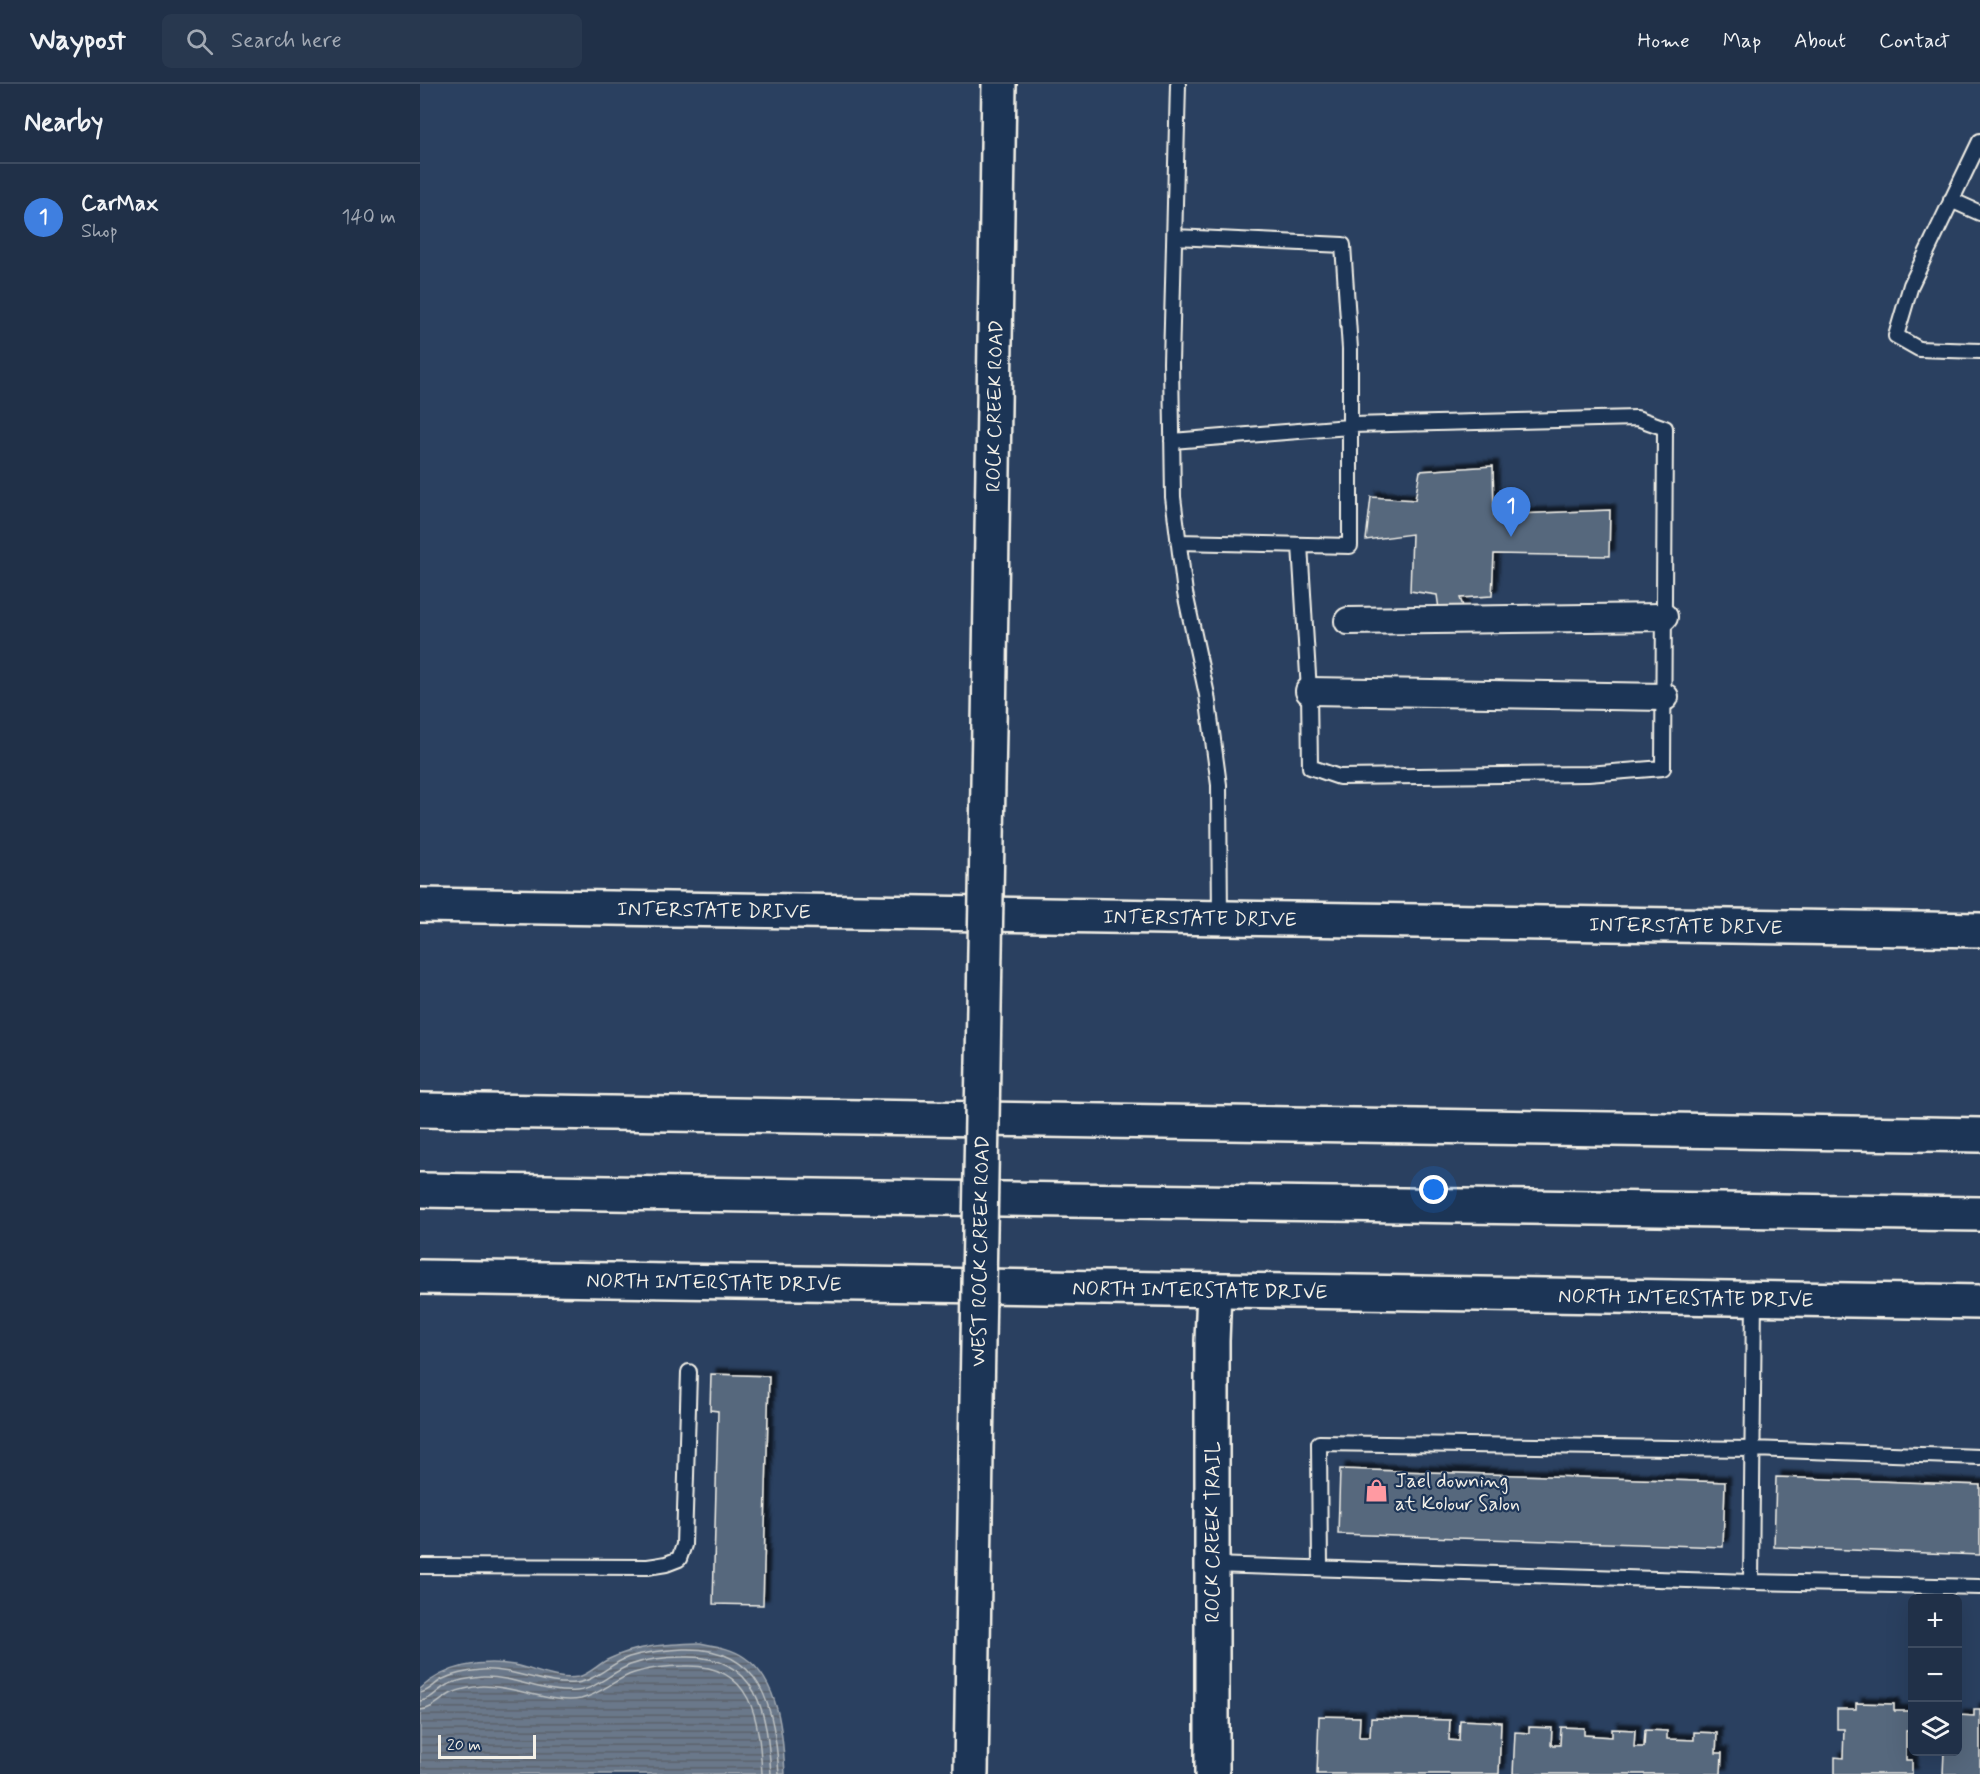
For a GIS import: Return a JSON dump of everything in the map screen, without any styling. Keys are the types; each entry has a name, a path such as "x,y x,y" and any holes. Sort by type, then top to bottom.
{"main road":[{"name":"ROCK CREEK ROAD","path":"989,727 999,84"},
{"name":"WEST ROCK CREEK ROAD","path":"971,1774 989,727"},
{"name":"INTERSTATE DRIVE","path":"420,905 1980,930"},
{"path":"420,1110 1980,1135"},
{"path":"420,1190 1980,1214"},
{"name":"NORTH INTERSTATE DRIVE","path":"420,1277 1980,1302"},
{"name":"ROCK CREEK TRAIL","path":"1212,1774 1212,1341 1215,1290"}],"street":[{"path":"1348,621 1664,617"},
{"path":"1309,691 1665,698"}],"lane":[{"path":"1178,84 1171,363 1173,496 1185,593 1207,695 1219,785 1220,919"},
{"path":"1980,141 1911,285 1896,336 1919,349 1980,351"},
{"path":"1951,201 1980,213"},
{"path":"1175,237 1343,245 1350,349 1350,546 1179,542"},
{"path":"1172,441 1352,425 1637,418 1665,428 1664,768 1588,774 1338,777 1310,767 1309,691 1300,545"},
{"path":"1751,1582 1754,1299"},
{"path":"420,1566 648,1567 666,1564 679,1558 684,1545 689,1372"},
{"path":"1320,1568 1319,1443 1752,1449 1980,1457"},
{"path":"1212,1565 1980,1587"}],"water":[{"path":"700,1643 734,1651 756,1667 765,1680 781,1727 785,1774 420,1774 420,1689 440,1675 464,1666 501,1663 570,1678 586,1674 620,1654 642,1648"}],"building":[{"path":"1493,466 1494,515 1610,510 1609,556 1494,554 1492,596 1460,598 1464,609 1439,609 1437,595 1410,591 1412,534 1366,540 1371,497 1415,500 1420,471"},
{"path":"711,1374 769,1376 763,1605 713,1604 718,1411 710,1410"},
{"path":"1340,1469 1725,1482 1723,1547 1338,1534"},
{"path":"1776,1477 1980,1485 1980,1555 1774,1547"},
{"path":"1856,1703 1894,1704 1894,1711 1908,1711 1906,1760 1912,1760 1912,1774 1835,1774 1835,1757 1843,1758 1844,1729 1837,1729 1837,1709 1856,1709"},
{"path":"1974,1709 1980,1709 1980,1774 1943,1774 1944,1756 1962,1756 1962,1715 1974,1716"},
{"path":"1319,1716 1360,1717 1359,1737 1370,1737 1371,1718 1450,1720 1449,1740 1459,1741 1460,1720 1501,1722 1499,1774 1317,1774"},
{"path":"1529,1727 1552,1728 1551,1745 1560,1745 1561,1727 1584,1728 1584,1735 1612,1737 1612,1729 1635,1730 1634,1747 1644,1747 1645,1730 1667,1731 1667,1739 1694,1740 1694,1732 1717,1733 1716,1753 1722,1753 1721,1774 1513,1774 1515,1732 1529,1733"}],"place":[{"name":"CarMax","path":"1511,537"},
{"name":"Jael downing at Kolour Salon","path":"1377,1491"}]}
